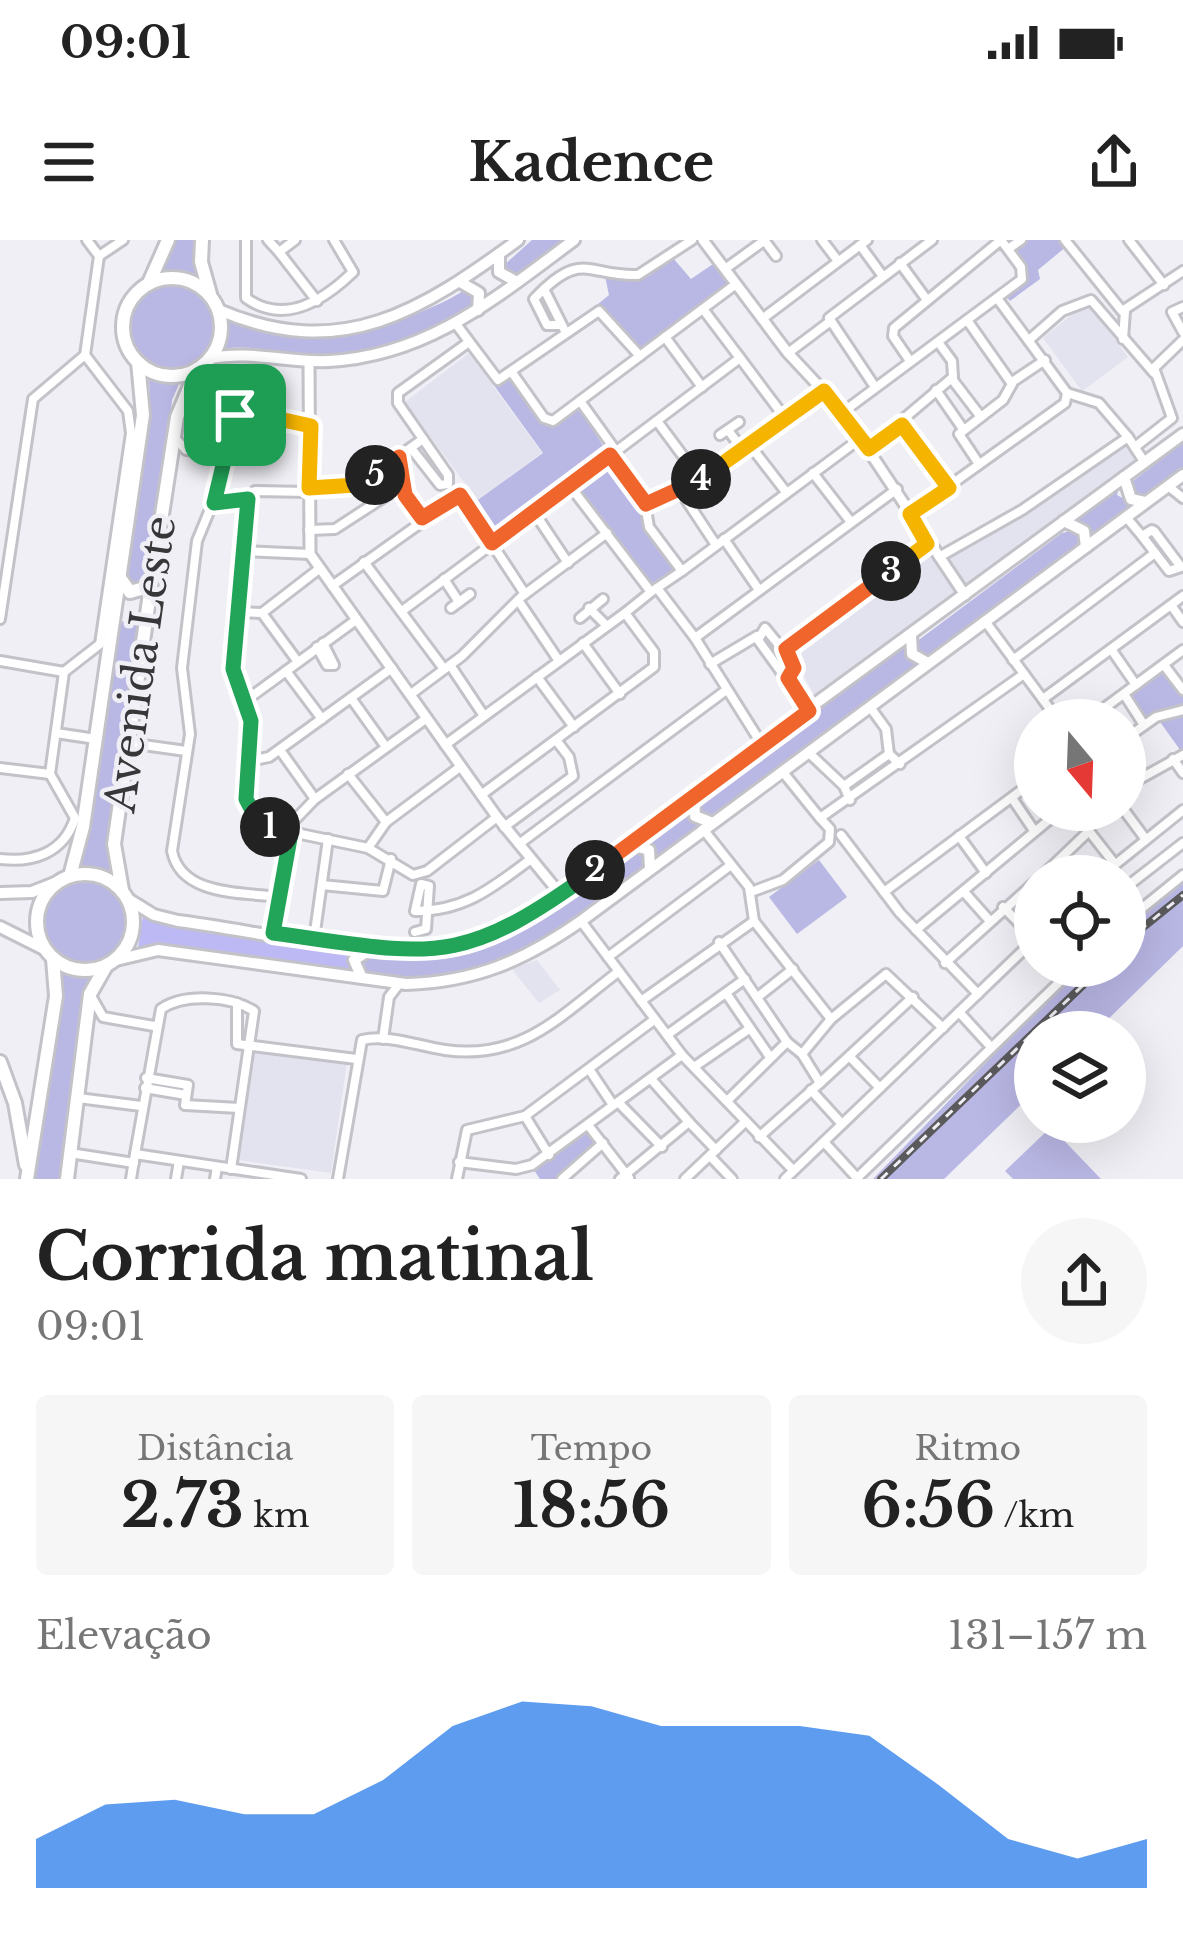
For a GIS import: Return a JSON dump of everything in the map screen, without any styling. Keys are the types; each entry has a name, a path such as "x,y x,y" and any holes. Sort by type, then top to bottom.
{"main road":[{"path":"168,240 149,283 128,305 123,320 128,350 138,362 166,376 196,369 218,344 219,310 201,262 202,240"},
{"path":"219,310 250,321 344,328 400,316 462,283 518,240"},
{"path":"210,358 243,353 315,361 383,354 456,324 574,240"},
{"path":"499,254 499,272 517,282"},
{"path":"149,283 182,278 210,295"},
{"path":"462,283 479,293 478,310"},
{"name":"Avenida Leste","path":"65,879 96,739 114,623 145,400 138,362"},
{"name":"Avenida Leste","path":"125,895 113,859 179,406 196,369"},
{"path":"0,892 32,892 65,879 103,877 154,915 374,948 436,951 478,941 524,921 561,895 1183,434"},
{"path":"0,928 73,969 158,950 400,983 447,982 505,968 581,921 1183,476"},
{"path":"1124,477 1131,499 1145,502"},
{"path":"1064,521 1084,531 1086,547"},
{"path":"119,577 130,592 151,586"},
{"path":"114,623 130,615 146,630"},
{"path":"911,635 912,654 928,663"},
{"path":"694,796 694,816 708,825"},
{"path":"629,844 649,850 650,868"},
{"path":"28,1177 56,996 37,918 44,897 65,879"},
{"path":"67,1179 90,994 133,932 125,895"},
{"path":"363,980 354,960 374,948"},
{"path":"0,1062 15,1103 28,1177"}],"street":[{"path":"0,620 29,412 38,390 85,355 99,256 87,240"},
{"path":"99,256 123,240"},
{"path":"245,240 243,285 252,303 290,310 317,301 353,272 334,240"},
{"path":"268,240 317,301"},
{"path":"279,251 296,240"},
{"path":"564,329 550,327 535,308 535,297 544,289 585,267 627,275 649,272 692,240"},
{"path":"704,240 788,353 843,412 965,595"},
{"path":"725,268 765,240 775,257"},
{"path":"822,240 838,261"},
{"path":"788,353 932,240"},
{"path":"843,412 1023,277 1001,240 892,330 910,361"},
{"path":"1008,249 1021,240"},
{"path":"1065,240 1111,302 1125,311"},
{"path":"1129,240 1164,285"},
{"path":"762,319 863,243 882,275"},
{"path":"900,263 927,300"},
{"path":"1125,311 1183,271"},
{"path":"513,374 547,421 736,284"},
{"path":"544,289 564,329"},
{"path":"998,298 1067,393 1099,403 1145,463"},
{"path":"938,558 1172,418 1154,373 1097,305 1086,299 1030,340"},
{"path":"1154,373 1159,360 1183,336 1172,314 1183,307"},
{"path":"703,308 785,418"},
{"path":"456,324 495,377 513,374 564,329 601,311 640,356"},
{"path":"1124,339 1125,311"},
{"path":"967,320 1012,382"},
{"path":"828,323 875,387"},
{"path":"665,337 702,387"},
{"path":"411,448 440,484 448,484 397,395 469,342"},
{"path":"938,342 954,364 952,379 981,417"},
{"path":"0,859 35,860 71,830 74,810 50,774 64,672 100,644 131,433 128,411 85,355"},
{"path":"402,611 740,358"},
{"path":"980,464 959,437 963,429 1010,393 1012,382 1045,360"},
{"path":"315,361 307,530 310,554 460,767 561,895"},
{"path":"869,449 952,379"},
{"path":"241,380 214,503 197,542 182,668 191,719 172,851 177,869 200,885 278,897"},
{"path":"936,390 963,429"},
{"path":"646,504 700,479 824,391"},
{"path":"910,514 1056,411 1067,393"},
{"path":"580,401 646,504 649,527 682,571"},
{"path":"238,410 311,426"},
{"path":"657,421 700,479"},
{"path":"739,422 724,432 745,446 785,492"},
{"path":"902,425 949,488"},
{"path":"174,437 189,452 225,454"},
{"path":"445,745 861,438"},
{"path":"214,503 248,499 264,490 356,485 423,440"},
{"path":"399,457 405,495 422,518"},
{"path":"814,472 850,522"},
{"path":"570,485 695,638 762,746"},
{"path":"1168,487 1183,498"},
{"path":"679,489 759,590"},
{"path":"695,638 897,489"},
{"path":"307,530 335,529 394,490 405,495"},
{"path":"332,586 460,495 559,661"},
{"path":"248,499 233,669 251,721 248,805 261,823 368,848 391,858 409,874 427,871 573,776 569,758 556,740"},
{"path":"534,512 568,563"},
{"path":"1126,517 1171,573 1182,568 1154,531 1142,536"},
{"path":"411,694 522,597 607,533"},
{"path":"786,649 927,544"},
{"path":"242,551 310,554"},
{"path":"1013,660 1154,553"},
{"path":"364,562 484,716"},
{"path":"240,612 262,613 319,569"},
{"path":"444,579 455,605 470,594"},
{"path":"985,621 1043,699 1183,596"},
{"path":"580,618 603,599"},
{"path":"1171,604 1183,622"},
{"path":"590,608 607,626"},
{"path":"262,613 298,662"},
{"path":"481,795 656,664 654,652 625,613"},
{"path":"244,701 356,620"},
{"path":"710,664 770,629 794,668 788,678"},
{"path":"757,636 809,711"},
{"path":"583,643 620,694"},
{"path":"1111,649 1136,685"},
{"path":"1117,699 1183,650"},
{"path":"0,661 64,672"},
{"path":"1164,665 1183,690"},
{"path":"249,761 280,749 392,668"},
{"path":"286,671 322,719"},
{"path":"820,818 1024,674"},
{"path":"537,677 574,727"},
{"path":"519,844 725,691"},
{"path":"1124,694 1127,699"},
{"path":"350,698 386,746"},
{"path":"869,707 886,729 889,754 900,764"},
{"path":"1146,724 1183,710"},
{"path":"273,933 288,831 315,799 427,718"},
{"path":"56,733 96,739"},
{"path":"129,743 186,751"},
{"path":"280,749 315,799"},
{"path":"808,752 844,786 850,800"},
{"path":"844,786 889,754"},
{"path":"1146,775 1178,757 1183,773"},
{"path":"368,848 386,822 460,767"},
{"path":"0,768 50,774"},
{"path":"751,892 783,880 829,842 830,829 782,771"},
{"path":"348,774 386,822"},
{"path":"884,892 1014,801"},
{"path":"1124,855 1183,810"},
{"path":"708,825 712,842 751,892 754,921 831,1019"},
{"path":"916,929 965,893 1031,831"},
{"path":"1064,855 1089,831 1107,855"},
{"path":"1140,831 1144,837"},
{"path":"841,835 884,892 978,994"},
{"path":"959,836 986,873"},
{"path":"314,939 328,839"},
{"path":"1146,872 1183,843"},
{"path":"322,885 383,891 391,858"},
{"path":"415,911 474,901 531,860"},
{"path":"608,957 731,866"},
{"path":"1146,905 1183,875"},
{"path":"426,883 426,929 415,932 415,911 418,886 426,883"},
{"path":"965,893 989,920"},
{"path":"945,962 1014,900"},
{"path":"785,1179 1035,939 1004,908"},
{"path":"581,921 682,1055 794,1170"},
{"path":"640,1001 754,921"},
{"path":"718,942 820,1083"},
{"path":"759,996 793,970"},
{"path":"338,1179 362,1040 383,1039 472,1054 513,1047 618,972"},
{"path":"802,1054 831,1019 880,976 892,974 943,1028"},
{"path":"667,1035 745,979"},
{"path":"381,981 389,997"},
{"path":"383,1039 389,997 400,983"},
{"path":"824,1142 856,1178 1054,987"},
{"path":"726,993 770,1057"},
{"path":"90,994 103,1017 154,1026"},
{"path":"759,1136 913,997"},
{"path":"131,1179 154,1026 161,1009 182,998 237,1003 254,1011 230,1168"},
{"path":"237,1003 236,1042 356,1059"},
{"path":"959,1012 991,1047"},
{"path":"457,1179 464,1133 472,1127 525,1116 654,1020"},
{"path":"694,1067 748,1028"},
{"path":"727,1101 787,1042"},
{"path":"459,1162 516,1169 549,1155 682,1055"},
{"path":"850,1057 880,1088"},
{"path":"589,1069 615,1103 662,1147"},
{"path":"651,1078 732,1179"},
{"path":"145,1083 186,1090 185,1105 239,1108"},
{"path":"811,1090 842,1124"},
{"path":"78,1098 141,1106"},
{"path":"525,1116 549,1155"},
{"path":"588,1125 626,1178 689,1122"},
{"path":"685,1179 745,1122"},
{"path":"562,1179 603,1143"},
{"path":"70,1153 179,1161 295,1178"},
{"path":"176,1179 179,1161"},
{"path":"215,1179 217,1166"}],"shaded area":[{"path":"174,240 196,240 196,278 160,274"},
{"path":"532,240 568,240 511,278 502,267"},
{"path":"1028,240 1063,240 1067,246 1038,270 1040,279 1010,301 1006,296 1028,270 1016,252"},
{"path":"673,258 691,279 716,262 731,284 640,352 601,305 568,329 609,295 604,271 623,278 640,277"},
{"path":"171,282 187,285 201,295 211,309 211,341 201,355 187,365 171,368 155,365 141,355 131,341 128,325 131,309 141,295 155,285"},
{"path":"473,289 476,308 366,352 326,357 224,349 229,316 286,332 350,330 414,314"},
{"path":"1087,302 1128,357 1082,391 1043,338"},
{"path":"469,353 542,453 477,500 405,402"},
{"path":"149,373 182,377 172,400 163,491 143,586 136,589 125,582 150,411"},
{"path":"511,376 544,423 551,425 579,408 644,510 642,528 678,573 652,591 572,485 493,545 468,507 543,453 493,384"},
{"path":"1128,438 1142,459 968,587 946,555"},
{"path":"1183,443 1183,470 1141,498 1134,497 1128,487 1133,481"},
{"path":"1119,486 1117,495 1135,505 1090,540 1087,526 1074,520"},
{"path":"1075,530 1081,545 927,658 920,658 916,642 1062,533"},
{"path":"927,548 960,594 816,699 791,651"},
{"path":"132,618 138,628 107,845 110,873 75,869 87,840 119,623"},
{"path":"908,643 908,652 922,666 808,752 706,819 699,818 698,798"},
{"path":"1165,669 1183,694 1183,754 1158,719 1146,726 1146,699 1126,697"},
{"path":"691,802 689,813 701,827 655,862 652,846 640,840"},
{"path":"633,846 643,848 649,862 645,867 579,918 517,954 485,967 410,977 365,975 358,966 369,954 448,951 512,929"},
{"path":"819,860 847,897 797,934 769,897"},
{"path":"1183,871 1183,946 1146,982 1146,902"},
{"path":"85,880 101,883 115,893 125,907 125,939 115,953 101,963 85,966 69,963 55,953 45,939 42,923 45,907 55,893 69,883"},
{"path":"143,915 356,952 355,975 159,944 138,948"},
{"path":"537,960 560,990 539,1003 512,969"},
{"path":"60,969 99,975 66,1179 31,1179"},
{"path":"1060,987 1141,987 1116,1011 1036,1011"},
{"path":"1014,1034 1014,1111 944,1179 873,1179"},
{"path":"254,1047 347,1062 331,1173 238,1160"},
{"path":"587,1133 596,1145 558,1179 540,1179 534,1170"},
{"path":"1034,1143 1066,1143 1101,1179 1013,1179 1005,1171"}],"railway":[{"path":"1146,925 1183,895"},
{"path":"881,1179 1081,987"}],"route":[{"path":"824,391 869,449 902,425 949,488 910,514 927,544 786,649 794,668 788,678 809,711 524,921 490,938 454,948 403,951 273,933 291,833 261,823 248,805 251,721 233,676 248,499 214,503 235,415 238,410 311,426 309,488 356,485 399,457 405,495 422,518 460,495 492,543 610,455 646,504 700,479 824,391"}]}
